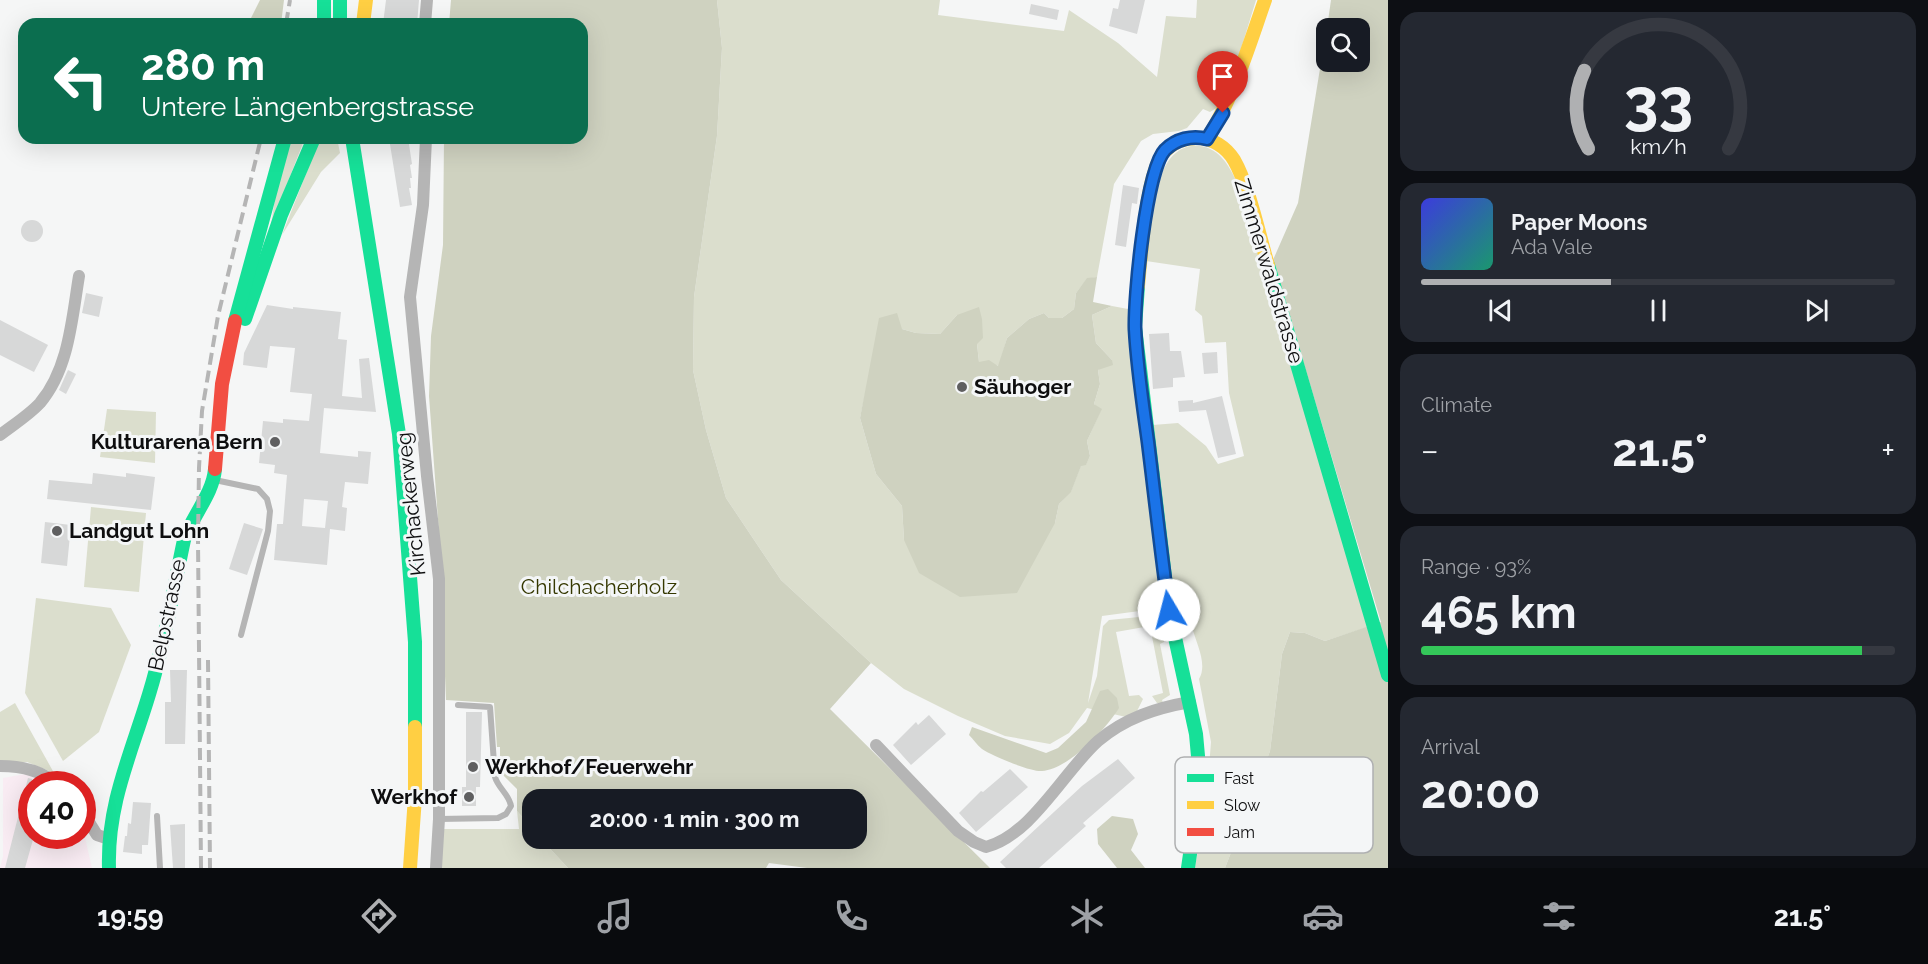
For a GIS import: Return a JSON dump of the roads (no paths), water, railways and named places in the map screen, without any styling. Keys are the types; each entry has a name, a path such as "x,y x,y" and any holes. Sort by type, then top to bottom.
{"street":[{"path":"324,0 324,18"},
{"path":"340,0 340,18"},
{"path":"364,18 366,0"},
{"path":"426,18 427,0"},
{"path":"1198,757 1197,734 1169,610 1138,361 1135,308 1148,205 1156,166 1165,150 1173,144 1189,138 1207,139 1219,121 1248,53 1265,0"},
{"name":"Zimmerwaldstrasse","path":"1207,139 1221,145 1227,151 1235,162 1243,181 1388,675"},
{"name":"Belpstrasse","path":"109,868 109,839 121,780 156,669 186,531 213,480 219,411 232,331 283,144"},
{"name":"Belpstrasse","path":"226,364 250,307 281,215 311,144"},
{"path":"353,144 399,434 408,544 415,642 415,797 410,868"},
{"name":"Kirchackerweg","path":"426,144 423,205 410,297 439,579 439,819 436,868"},
{"path":"0,435 38,404 46,394 66,348 79,276"},
{"path":"876,745 958,831 986,847 1011,835 1047,802 1073,768 1098,741 1116,728 1143,714 1190,702"},
{"path":"0,766 24,766 34,771"},
{"path":"96,833 109,839"},
{"path":"1188,868 1190,853"}],"lane":[{"path":"213,480 258,489 267,499 270,511 268,531 241,634"},
{"path":"439,819 498,818 506,814 511,806 495,777 489,707 458,705"},
{"path":"157,816 160,868"}],"railway":[{"path":"287,18 290,0"},
{"path":"201,868 198,540 202,411 218,316 260,144"},
{"path":"208,660 210,868"}],"place":[{"name":"Säuhoger","path":"962,387"},
{"name":"Kulturarena Bern","path":"275,442"},
{"name":"Landgut Lohn","path":"57,531"},
{"name":"Werkhof/Feuerwehr","path":"473,767"},
{"name":"Werkhof","path":"469,797"}],"park label":[{"name":"Chilchacherholz","path":"599,587"}]}
